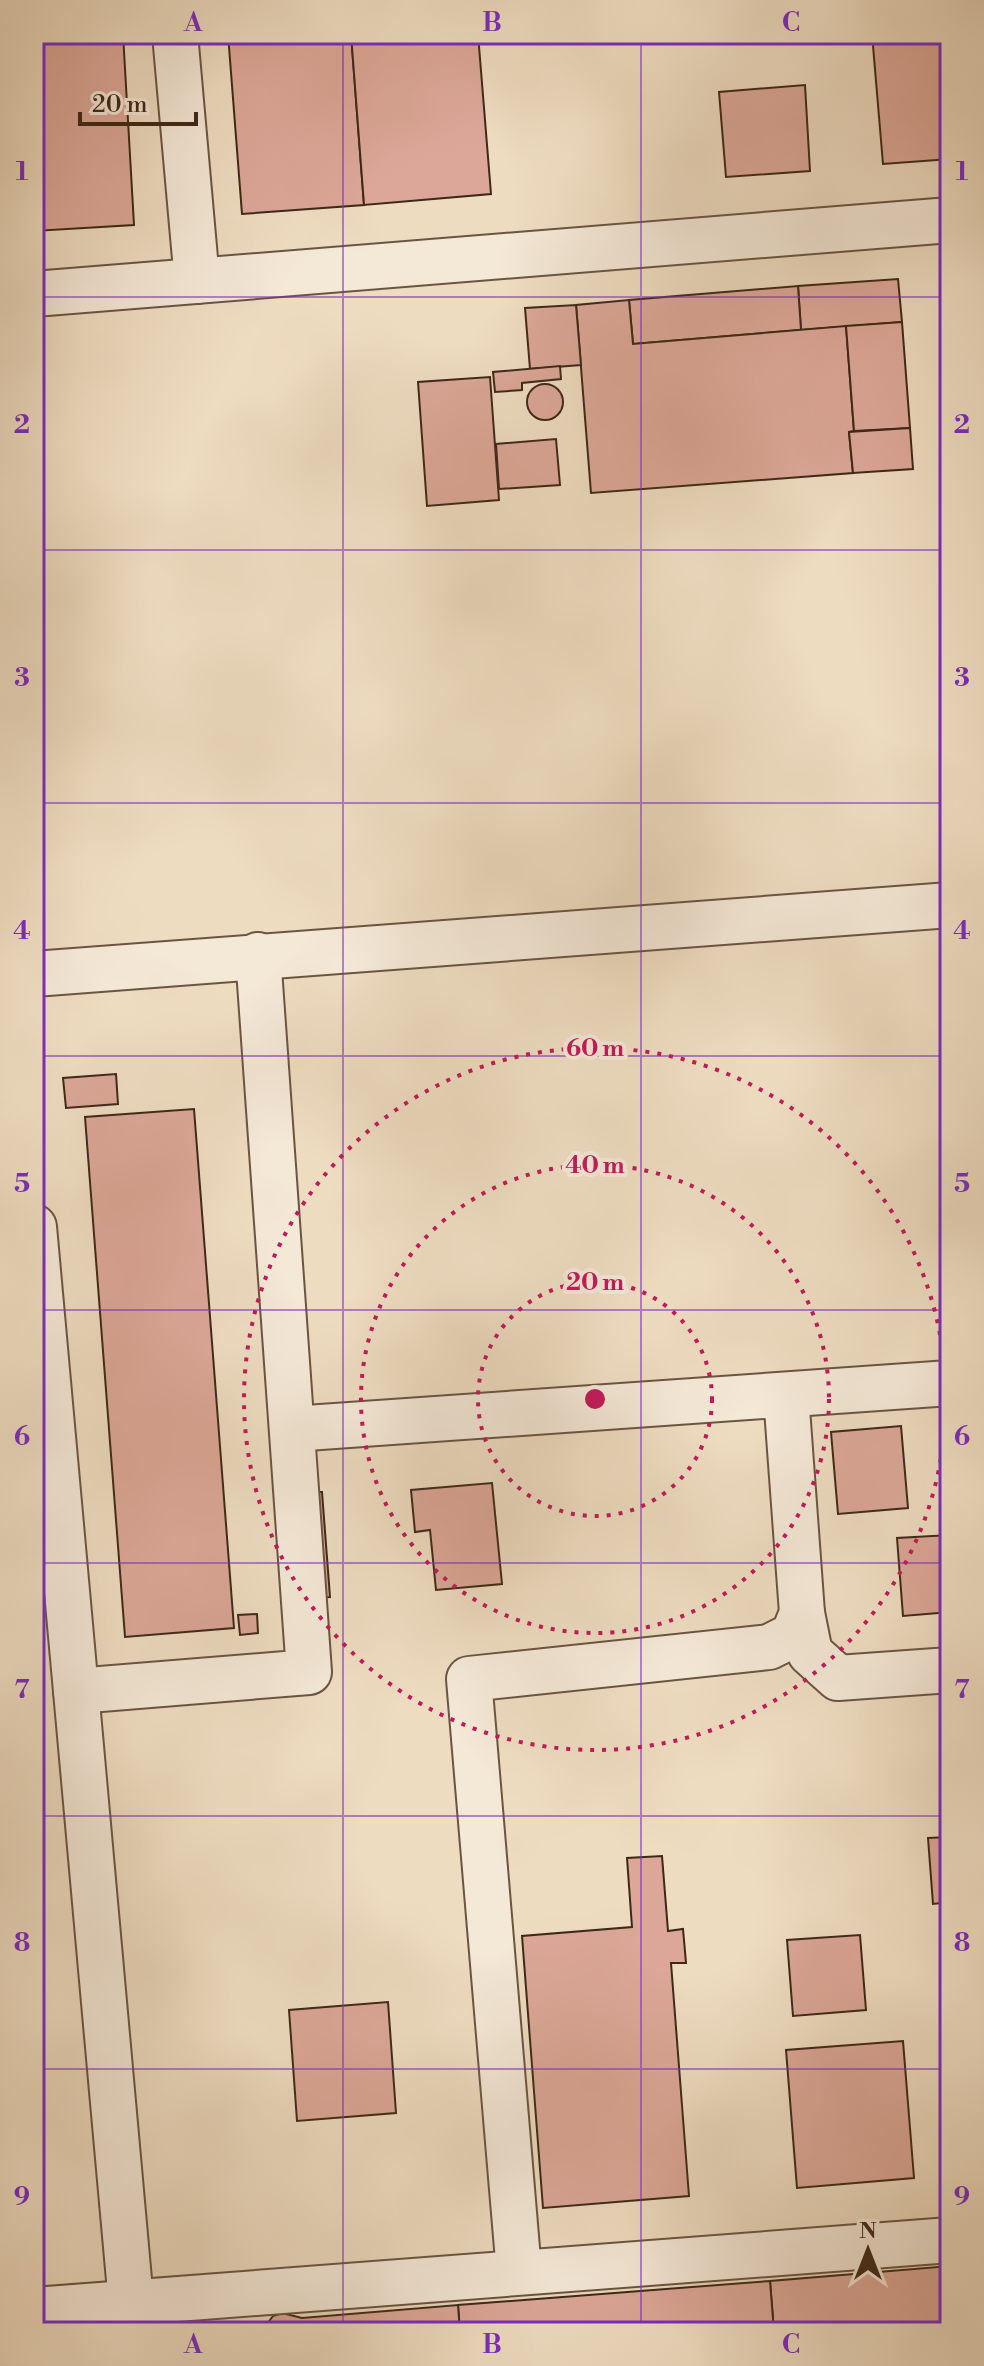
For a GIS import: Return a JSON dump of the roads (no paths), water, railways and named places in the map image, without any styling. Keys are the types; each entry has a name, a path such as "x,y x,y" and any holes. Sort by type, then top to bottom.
{"lane":[{"path":"175,34 197,281"},
{"path":"34,294 950,220"},
{"path":"34,974 950,905"},
{"path":"76,1691 309,1672 258,955"},
{"path":"34,1227 76,1691 142,2317"},
{"path":"292,1429 950,1383"},
{"path":"786,1395 793,1638 838,1678 950,1670"},
{"path":"519,2272 469,1679 793,1638"},
{"path":"34,2310 142,2317 519,2272 950,2240"}]}
